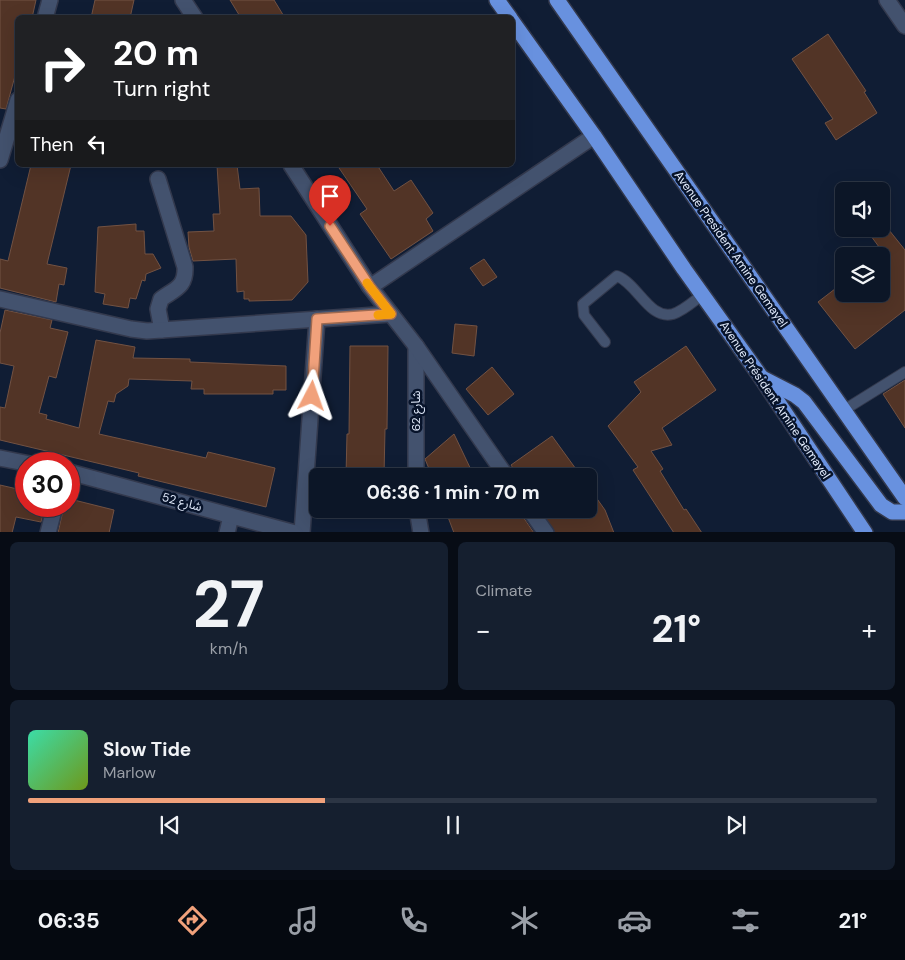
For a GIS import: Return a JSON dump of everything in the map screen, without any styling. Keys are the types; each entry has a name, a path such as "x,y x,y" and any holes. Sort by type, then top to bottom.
{"highway":[{"path":"497,0 508,15"},
{"name":"Avenue President Amine Gemayel","path":"557,0 905,498"},
{"path":"515,25 594,136"},
{"name":"Avenue Président Amine Gemayel","path":"594,136 865,532"},
{"path":"760,378 795,395 804,402 881,505 892,512 905,512"}],"street":[{"path":"46,15 50,0"},
{"path":"183,0 193,15"},
{"path":"896,6 905,26"},
{"path":"0,160 4,131 15,107"},
{"path":"370,287 594,136"},
{"path":"292,167 370,287 416,346 500,468"},
{"path":"158,179 185,267 182,283 177,289 161,299 158,309 162,330"},
{"path":"0,299 147,331 391,314"},
{"path":"302,532 317,319"},
{"name":"شارع 62","path":"416,346 416,468"},
{"path":"0,458 15,461"},
{"name":"شارع 52","path":"80,475 295,532"},
{"path":"227,532 231,516"},
{"path":"48,532 52,517"},
{"path":"419,518 421,532"},
{"path":"536,518 546,532"}],"lane":[{"path":"605,342 584,315 583,304 617,276 626,279 652,308 662,315 674,314 702,295"},
{"path":"844,410 905,372"}],"building":[{"path":"0,0 36,0 33,15 15,15 15,76 6,109 0,108"},
{"path":"95,0 134,0 131,15 92,15"},
{"path":"230,0 274,0 283,15 239,15"},
{"path":"828,34 866,91 864,92 877,113 836,140 825,123 833,119 792,59"},
{"path":"31,167 71,167 47,264 67,268 64,285 59,284 56,302 0,288 0,259 8,261"},
{"path":"217,167 237,167 240,189 259,188 260,216 291,216 306,235 308,282 292,300 249,301 249,299 244,299 244,291 237,292 236,259 193,261 189,247 188,232 214,231 213,214 220,214"},
{"path":"338,167 378,167 394,191 411,180 433,213 426,219 433,231 391,259 360,214 367,209"},
{"path":"136,224 136,231 144,231 145,254 153,254 161,268 146,274 145,281 142,280 136,299 130,298 128,308 103,304 105,294 95,292 98,227"},
{"path":"890,231 905,250 905,310 855,349 818,302 835,289 835,302 890,302 890,247 879,247 872,237 890,237"},
{"path":"484,259 497,277 483,286 470,268"},
{"path":"5,310 52,320 50,328 68,332 56,378 49,376 39,413 47,415 46,419 79,428 96,340 135,347 133,358 190,359 190,362 286,366 286,390 273,390 273,394 204,394 204,389 191,389 192,381 129,379 128,386 116,394 114,402 108,401 99,434 206,458 208,452 275,468 266,507 138,476 139,473 80,459 80,452 51,452 0,440 0,407 5,408 14,366 0,363 0,333"},
{"path":"455,324 477,326 474,356 452,353"},
{"path":"350,346 388,346 387,429 385,429 384,468 346,468 347,434 349,434"},
{"path":"686,346 716,390 662,428 672,445 651,451 663,469 660,471 684,510 686,509 701,532 673,532 633,470 638,467 608,426 641,392 634,382"},
{"path":"492,367 514,394 488,415 466,389"},
{"path":"905,380 905,428 883,394"},
{"path":"454,434 470,468 429,468 425,459"},
{"path":"552,436 575,468 513,468 511,465"},
{"path":"0,485 15,488 16,517 12,532 0,532"},
{"path":"597,499 605,510 614,532 554,532 546,518 597,518"},
{"path":"80,502 114,510 109,532 58,532 62,517 80,517"},
{"path":"16,517 42,517 41,522"},
{"path":"448,518 524,518 533,532 454,532"}],"slow traffic":[{"path":"367,283 391,314 378,315"}],"route":[{"path":"312,396 317,319 391,314 370,287 330,226"}]}
